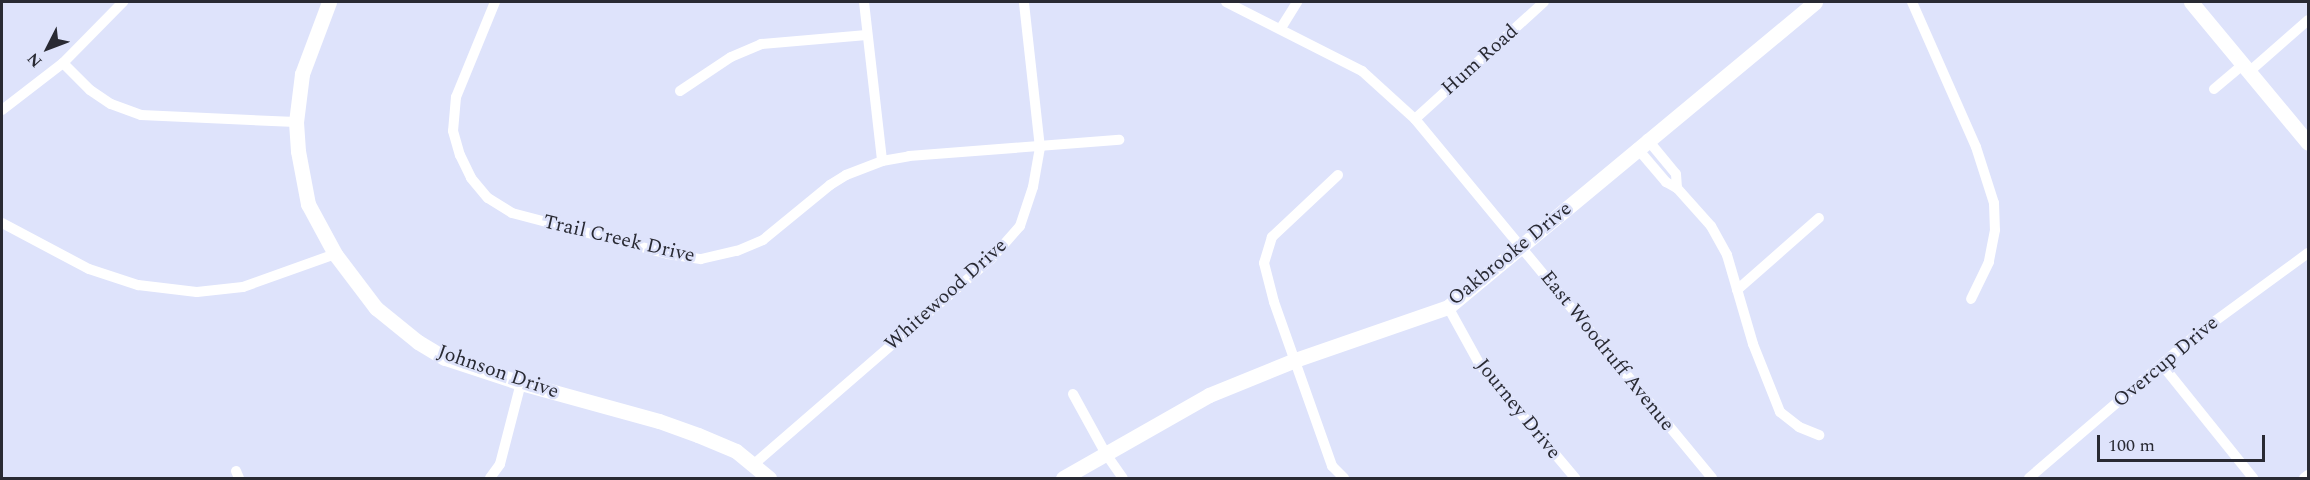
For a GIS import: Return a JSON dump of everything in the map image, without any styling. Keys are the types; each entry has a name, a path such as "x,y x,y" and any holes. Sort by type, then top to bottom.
{"street":[{"path":"2,110 63,63 123,2"},
{"name":"Johnson Drive","path":"328,2 302,74 296,122 298,152 308,204 335,254 376,308 418,342 445,358 521,383 659,421 736,451 769,478"},
{"name":"Trail Creek Drive","path":"495,2 456,97 453,131 460,155 471,178 488,198 512,213 668,254 701,260 737,251 763,240 830,185 846,175 882,161 909,156 1040,148 1119,140"},
{"path":"864,2 882,161"},
{"name":"Whitewood Drive","path":"753,465 991,259 1020,226 1033,187 1040,148 1024,2"},
{"name":"East Woodruff Avenue","path":"1226,2 1362,71 1415,119 1712,478"},
{"path":"1281,28 1297,2"},
{"name":"Hum Road","path":"1415,119 1544,2"},
{"name":"Oakbrooke Drive","path":"1063,478 1209,395 1295,360 1448,307 1815,2"},
{"path":"1912,2 1976,147 1994,203 1995,230 1989,262 1971,298"},
{"path":"2191,2 2308,142"},
{"path":"2214,89 2247,68 2308,20"},
{"path":"680,91 731,57 761,44 867,35"},
{"path":"63,63 90,90 111,104 141,115 296,122"},
{"path":"1642,144 1676,174 1677,188"},
{"path":"1642,144 1662,176 1677,188 1711,226 1727,255 1753,344 1777,407 1788,420 1819,435"},
{"path":"1662,176 1671,168"},
{"path":"1338,175 1272,237 1264,262 1274,302 1332,466 1344,478"},
{"path":"1737,290 1819,218"},
{"path":"2,223 88,270 138,285 197,292 243,287 335,254"},
{"name":"Overcup Drive","path":"2029,478 2222,314 2308,253"},
{"name":"Journey Drive","path":"1448,307 1480,365 1575,478"},
{"path":"2163,366 2253,478"},
{"path":"490,478 500,464 521,383"},
{"path":"1073,394 1106,454 1123,478"},
{"path":"2304,478 2308,474"}]}
